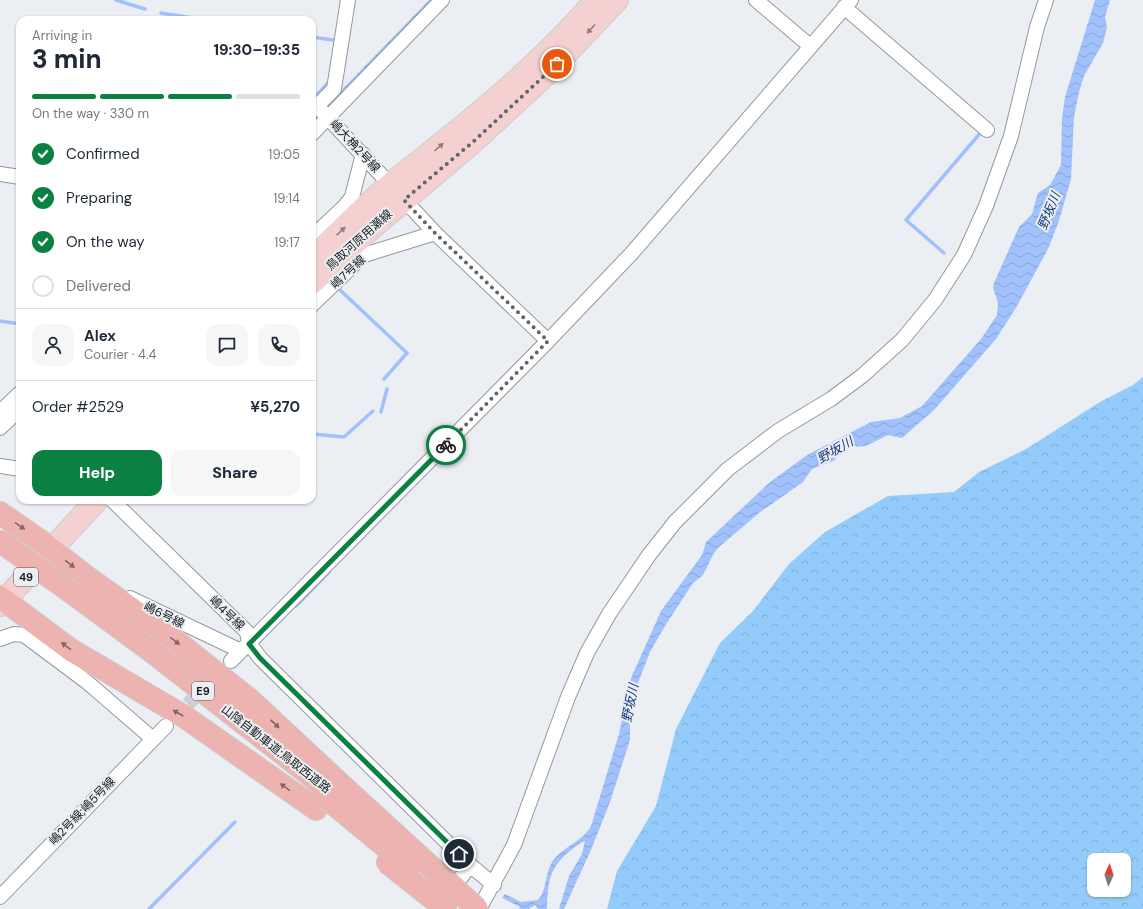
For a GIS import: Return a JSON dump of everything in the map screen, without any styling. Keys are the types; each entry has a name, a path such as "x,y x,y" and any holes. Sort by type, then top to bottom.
{"highway":[{"path":"0,513 167,634 250,700 327,794 394,867 437,909"},
{"name":"山陰自動車道;鳥取西道路","path":"0,541 72,596"},
{"name":"山陰自動車道;鳥取西道路","path":"0,549 72,596 160,657 468,909"},
{"path":"1,596 71,650 185,717 327,794 478,909"},
{"name":"山陰自動車道;鳥取西道路","path":"327,794 458,909"}],"main road":[{"name":"鳥取河原用瀬線","path":"316,279 397,192 429,155 538,59 596,0"},
{"name":"鳥取河原用瀬線","path":"316,255 397,192 474,141 548,73 617,0"},
{"name":"49","path":"1,596 45,545 73,504"},
{"name":"49","path":"45,545 92,504"}],"street":[{"path":"316,107 334,89 348,0"},
{"path":"316,130 442,0"},
{"path":"756,0 810,46"},
{"path":"478,909 494,884 514,845 568,697 587,653 609,614 675,522 728,469 778,431 831,399 862,376 902,340 939,294 964,255 986,206 1011,136 1037,27 1046,0"},
{"path":"231,661 548,341 631,254 847,4 987,130"},
{"name":"嶋大桷2号線","path":"316,109 329,118 435,233 548,341"},
{"path":"316,233 346,206 352,197 363,154"},
{"path":"0,174 16,176"},
{"name":"嶋7号線","path":"316,301 364,255 435,233"},
{"path":"0,412 16,397"},
{"path":"0,428 16,413"},
{"path":"0,466 16,468"},
{"name":"嶋4号線","path":"121,504 247,632 245,647 260,658 470,865 494,884"},
{"name":"嶋6号線","path":"88,578 245,647"},
{"path":"0,639 14,634 24,635 87,682 153,739"},
{"name":"嶋2号線;嶋5号線","path":"1,893 166,726"},
{"path":"457,883 470,865"}],"green space":[{"path":"1143,377 1143,909 607,909 617,871 656,806 676,729 720,643 753,611 789,564 825,532 888,496 954,492 979,472 1026,449 1100,402 1133,385"}],"water":[{"path":"429,0 435,0 316,124 316,113 326,106"},
{"name":"野坂川","path":"1095,0 1110,0 1105,17 1107,27 1103,43 1084,76 1079,92 1074,117 1071,179 1059,221 1048,249 1017,306 996,339 935,409 902,438 888,435 866,446 849,447 833,461 812,469 803,482 759,513 714,553 703,575 693,583 650,652 634,693 630,720 630,740 610,802 591,850 564,909 559,909 569,876 582,854 585,841 577,845 557,864 553,870 549,884 547,909 538,909 535,905 529,909 519,909 520,907 502,898 505,894 521,902 538,900 543,892 552,862 561,852 583,836 591,826 619,734 631,678 661,611 702,555 706,542 770,482 807,455 871,422 900,418 922,406 981,339 997,315 998,303 993,288 994,283 1019,227 1032,214 1038,193 1050,185 1061,165 1062,118 1065,97"}],"waterway":[{"path":"116,0 145,9"},
{"path":"161,13 180,16"},
{"path":"316,38 333,40"},
{"path":"316,96 329,82"},
{"path":"944,253 906,220 982,131"},
{"path":"341,286 339,289 407,353 384,379"},
{"path":"0,321 16,323"},
{"path":"381,412 387,389"},
{"path":"316,434 344,437 373,411"},
{"path":"296,606 329,572"},
{"path":"149,909 235,822"}],"tunnel":[{"path":"173,719 224,668"}],"way so far":[{"path":"446,445 548,341 435,233 404,200 474,141 557,64"}],"route":[{"path":"446,445 249,644 260,658 459,854"}]}
